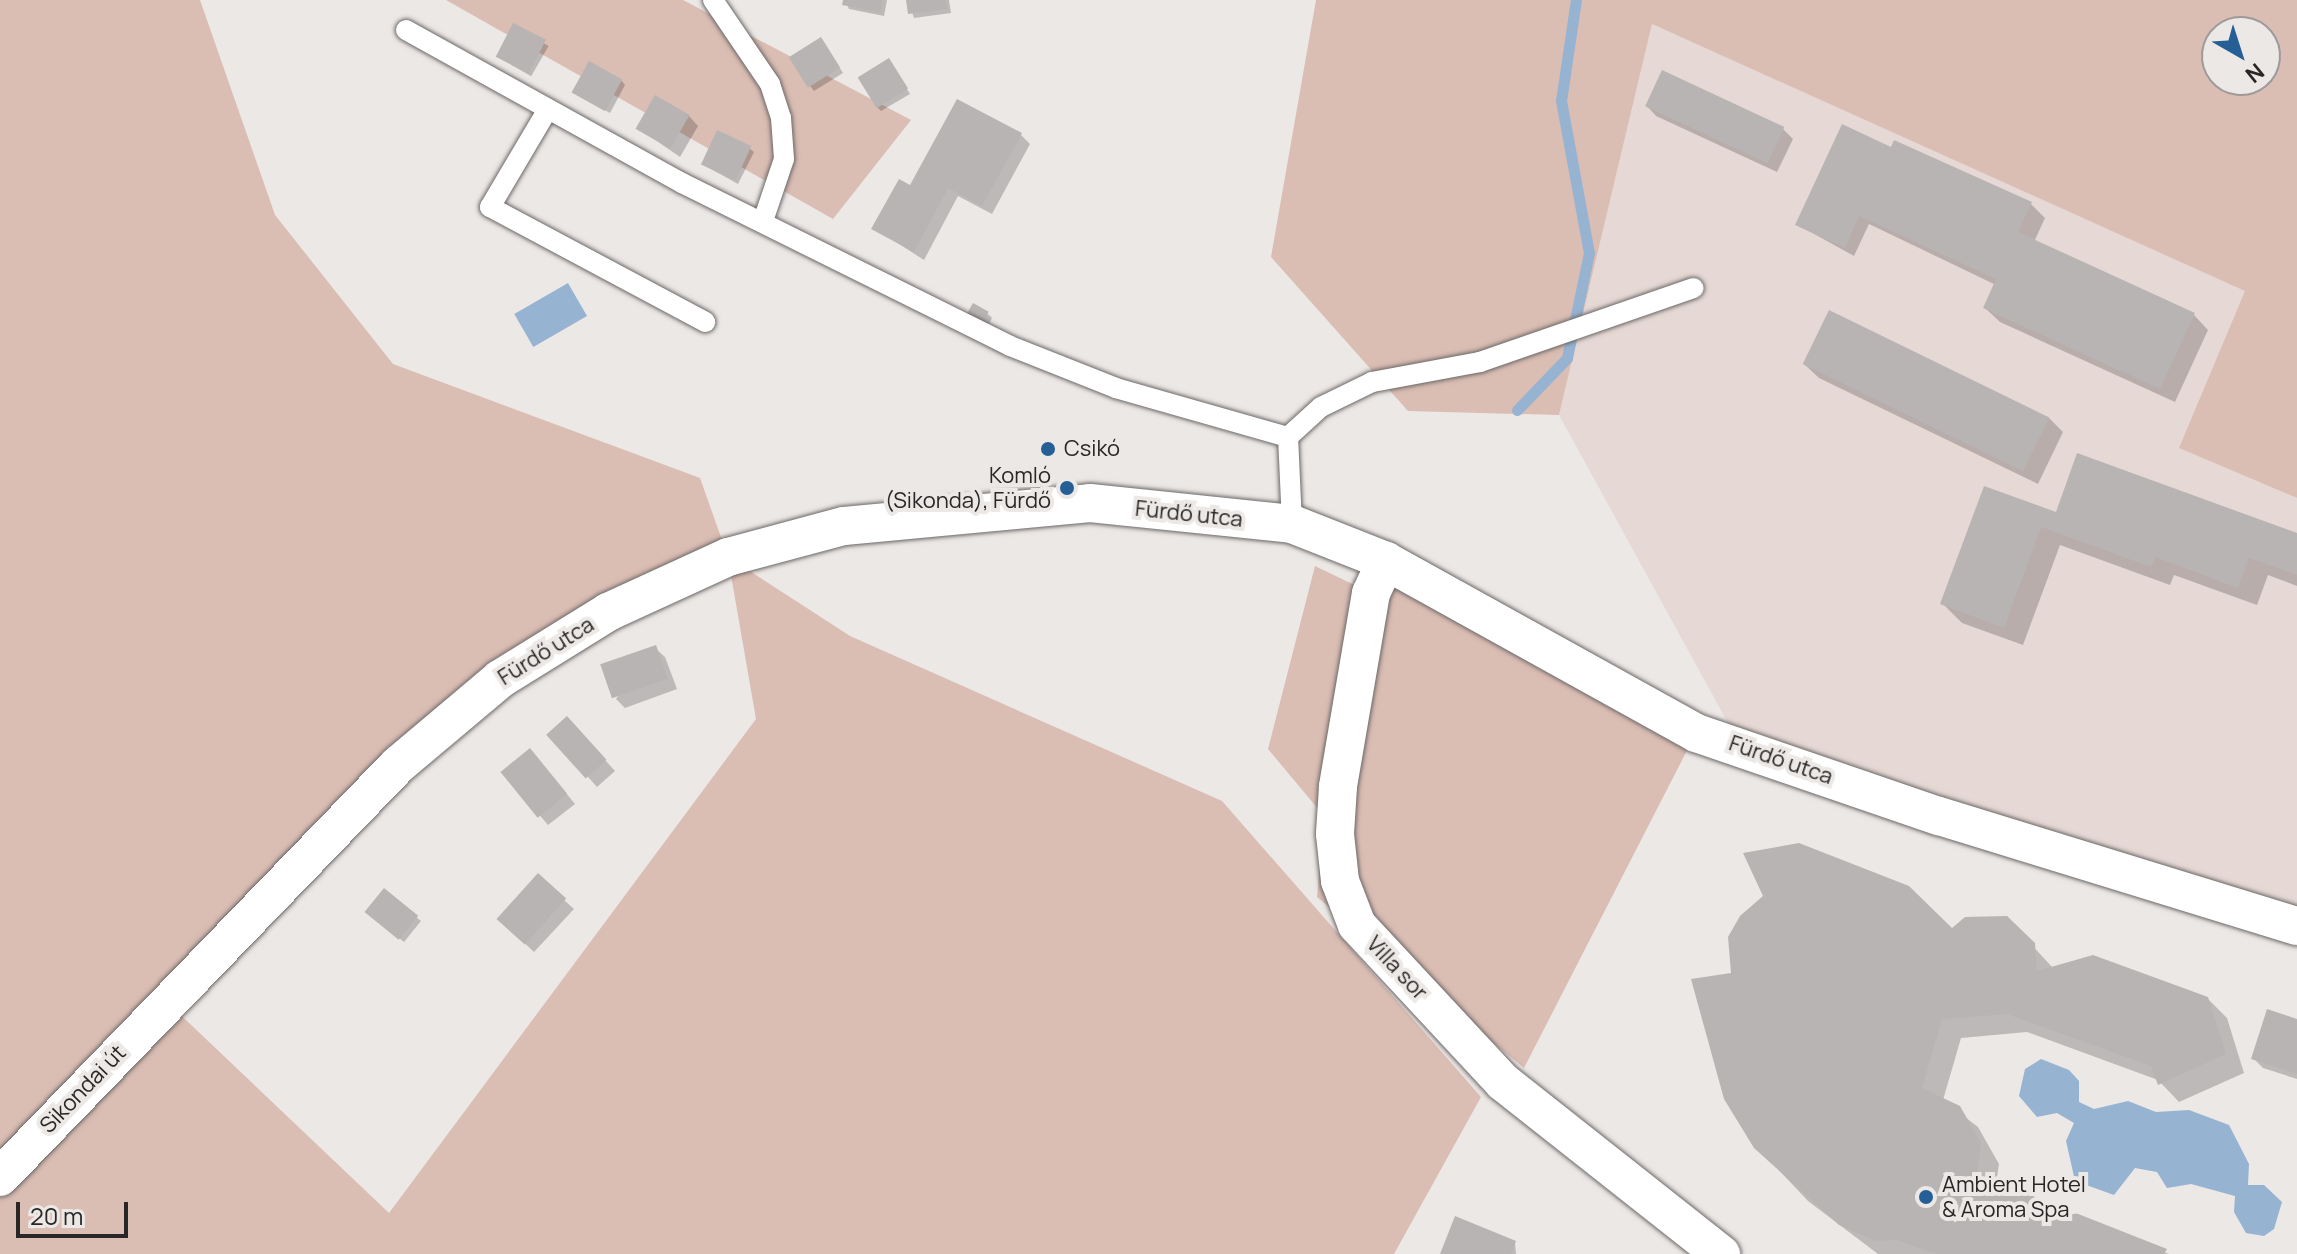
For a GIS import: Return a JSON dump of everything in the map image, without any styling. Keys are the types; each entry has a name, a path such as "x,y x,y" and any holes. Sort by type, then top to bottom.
{"street":[{"name":"Fürdő utca","path":"167,1002 398,765 500,679 608,612 728,557 844,526 1090,503 1292,524 1386,561 1696,733 1954,821 2297,926"},
{"name":"Villa sor","path":"1386,561 1371,593 1338,787 1335,834 1340,881 1357,925 1503,1082 1721,1254"},
{"name":"Sikondai út","path":"0,1177 167,1002"}],"lane":[{"path":"713,0 770,84 781,118 784,159 763,221"},
{"path":"406,30 548,109 1010,346 1116,388 1288,437"},
{"path":"548,109 490,207 705,322"},
{"path":"1288,437 1321,407 1372,382 1480,362 1694,288"},
{"path":"1288,437 1292,524"}],"shaded area":[{"path":"0,0 200,0 275,215 393,364 700,478 728,557 850,636 1222,801 1481,1097 1394,1254 0,1254","holes":["728,558 756,719 389,1213 167,1002 290,879 608,612"]},
{"path":"446,0 683,0 911,120 833,219"},
{"path":"1316,0 2297,0 2297,498 2179,448 2245,291 1652,24 1559,415 1408,411 1271,257"},
{"path":"1652,24 2246,291 2180,448 2297,498 2297,916 1740,745 1559,415"},
{"path":"1386,561 1696,733 1524,1068 1317,897 1324,816 1268,749 1315,566 1371,593"}],"water":[{"path":"568,283 587,316 533,347 514,314"},
{"path":"2041,1059 2069,1070 2079,1081 2079,1102 2094,1109 2128,1101 2156,1112 2189,1110 2229,1125 2249,1164 2248,1185 2264,1185 2282,1202 2274,1229 2264,1236 2246,1233 2234,1212 2235,1196 2191,1184 2167,1188 2157,1172 2135,1168 2114,1195 2075,1181 2066,1141 2074,1123 2057,1113 2037,1117 2019,1096 2025,1069"}],"building":[{"path":"843,0 882,0 880,12 842,5"},
{"path":"906,0 946,0 947,9 908,14"},
{"path":"513,23 546,40 529,74 496,57"},
{"path":"821,37 840,68 808,88 789,57"},
{"path":"889,58 908,89 877,108 858,78"},
{"path":"589,61 622,79 605,111 572,92"},
{"path":"1662,70 1784,127 1767,163 1645,106"},
{"path":"655,95 690,115 670,149 636,129"},
{"path":"957,99 1022,133 982,206 948,188 914,252 871,229 899,179 910,185"},
{"path":"1842,124 1891,147 1894,140 2032,202 2018,232 2195,313 2160,389 1983,308 1996,279 1859,216 1845,248 1795,225"},
{"path":"717,130 751,146 735,180 701,164"},
{"path":"973,303 989,312 981,327 965,318"},
{"path":"1829,310 2049,417 2023,471 1803,364"},
{"path":"2077,453 2297,533 2297,575 2249,558 2238,588 2155,557 2151,567 2041,527 2004,628 1940,604 1984,486 2056,512"},
{"path":"656,645 668,679 612,698 600,664"},
{"path":"567,716 606,760 586,779 546,735"},
{"path":"530,748 567,794 538,818 500,772"},
{"path":"1799,843 1909,886 1952,928 1965,917 2007,916 2035,943 2037,971 2093,955 2208,997 2226,1054 2158,1085 2151,1066 2007,1014 1942,1019 1922,1088 1960,1106 1981,1143 1977,1174 2167,1249 2164,1254 1936,1254 1897,1240 1876,1241 1839,1225 1754,1148 1724,1099 1691,979 1731,973 1728,937 1740,916 1763,896 1743,853"},
{"path":"538,873 566,898 525,945 497,919"},
{"path":"384,888 418,916 399,940 364,912"},
{"path":"2267,1009 2297,1019 2297,1074 2251,1059"},
{"path":"1455,1216 1516,1241 1511,1254 1440,1254"}],"waterway":[{"path":"1517,410 1567,358 1589,253 1561,101 1576,0"}],"place":[{"name":"Csikó","path":"1048,449"},
{"name":"Komló (Sikonda), Fürdő","path":"1067,488"},
{"name":"Ambient Hotel & Aroma Spa","path":"1926,1197"}]}
